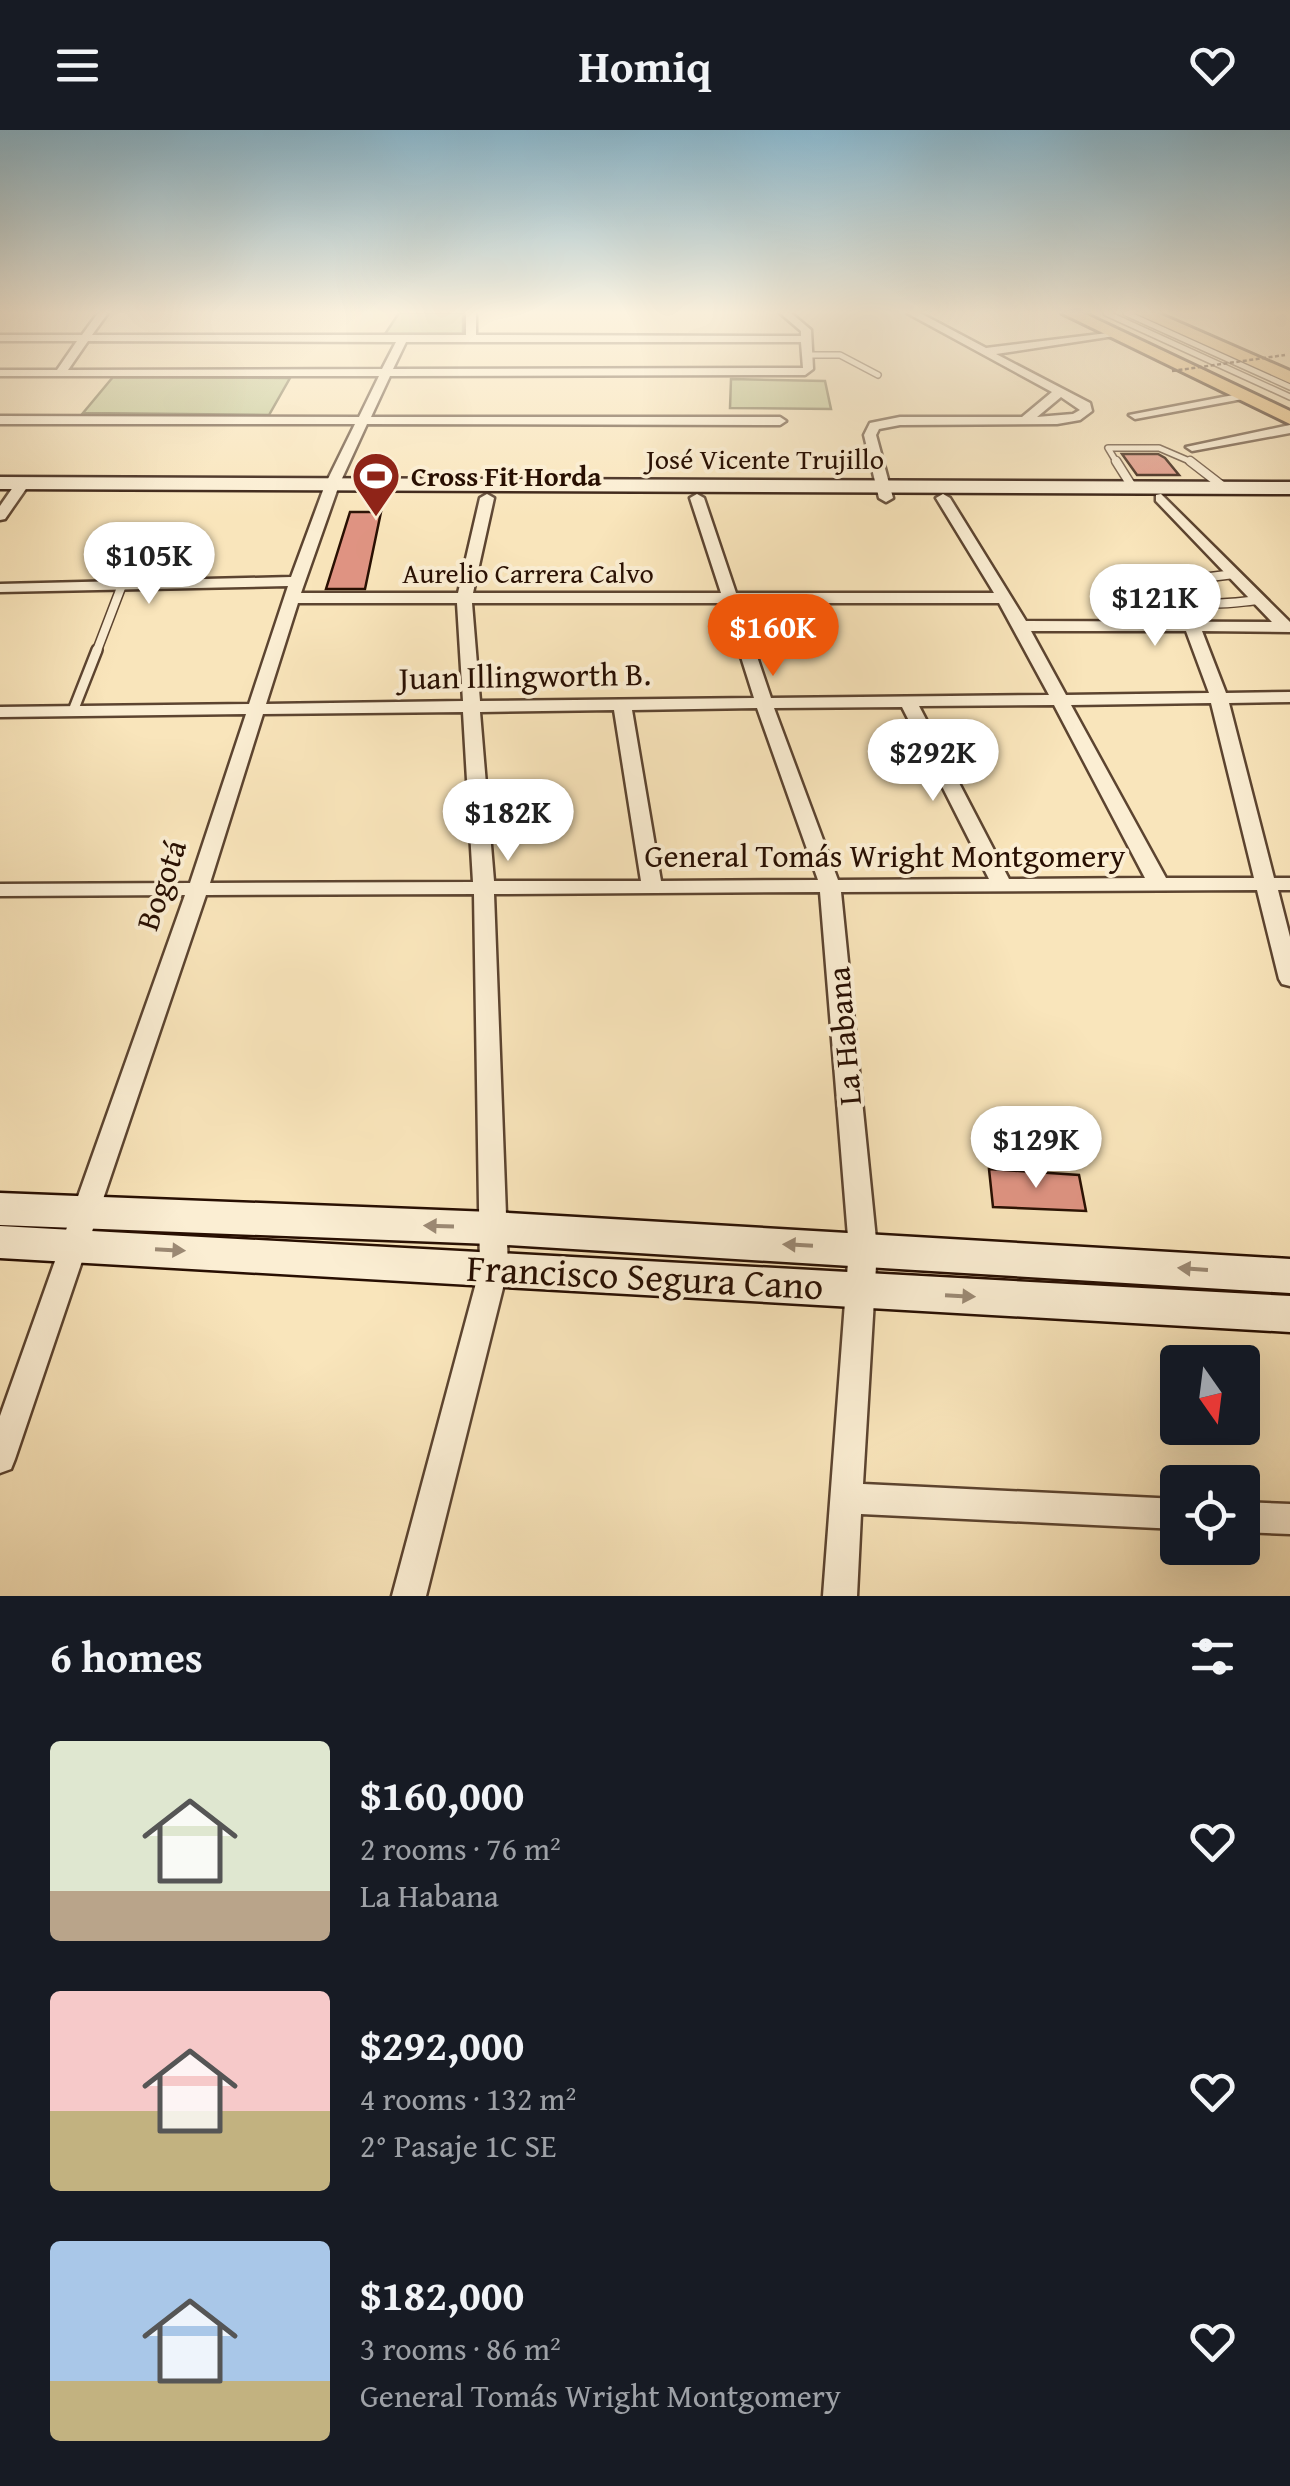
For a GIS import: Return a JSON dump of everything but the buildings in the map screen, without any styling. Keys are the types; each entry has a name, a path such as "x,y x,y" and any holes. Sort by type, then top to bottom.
{"main road":[{"path":"1213,381 1290,418"},
{"path":"1240,381 1290,405"},
{"name":"José Vicente Trujillo","path":"330,491 487,498 697,498 1290,488"},
{"name":"José Vicente Trujillo","path":"9,490 884,492 943,498 1290,498"},
{"name":"Francisco Segura Cano","path":"0,1209 78,1228 492,1248 863,1248 1290,1276"},
{"name":"Francisco Segura Cano","path":"0,1242 78,1228"},
{"name":"Francisco Segura Cano","path":"492,1248 863,1291 1290,1314"}],"street":[{"name":"Bogotá","path":"0,1459 198,889 294,590 330,491 381,381"},
{"path":"884,492 871,430 881,423 900,420 1068,419 1086,411 1081,402 1040,381"},
{"path":"1025,420 1060,392"},
{"path":"1134,414 1244,396"},
{"path":"0,420 780,421"},
{"path":"1192,447 1290,430"},
{"path":"0,516 9,490"},
{"path":"409,1596 492,1248 484,888 464,598 487,498"},
{"name":"La Habana","path":"697,498 764,703 830,886 863,1248 840,1596"},
{"path":"943,498 1021,626 1158,884"},
{"path":"1161,498 1288,627"},
{"name":"Aurelio Carrera Calvo","path":"0,588 122,585 464,598 1004,598"},
{"path":"1021,626 1288,627"},
{"path":"1192,626 1218,695 1290,979"},
{"name":"Juan Illingworth B.","path":"0,712 1290,696"},
{"path":"908,701 1002,885"},
{"path":"622,704 652,887"},
{"name":"General Tomás Wright Montgomery","path":"0,890 1290,884"},
{"path":"847,1498 1160,1513"},
{"path":"1260,1518 1290,1519"}],"lane":[{"path":"1256,381 1290,397"},
{"path":"1133,488 1108,448 1170,448 1190,458 1226,488"},
{"path":"1234,574 1162,583 1170,594 1190,602 1260,600"},
{"path":"73,710 122,585"}],"green space":[{"path":"109,381 288,381 269,415 83,413"},
{"path":"731,381 825,381 831,409 730,408"}],"place":[{"name":"Cross Fit Horda","path":"376,518"}]}
